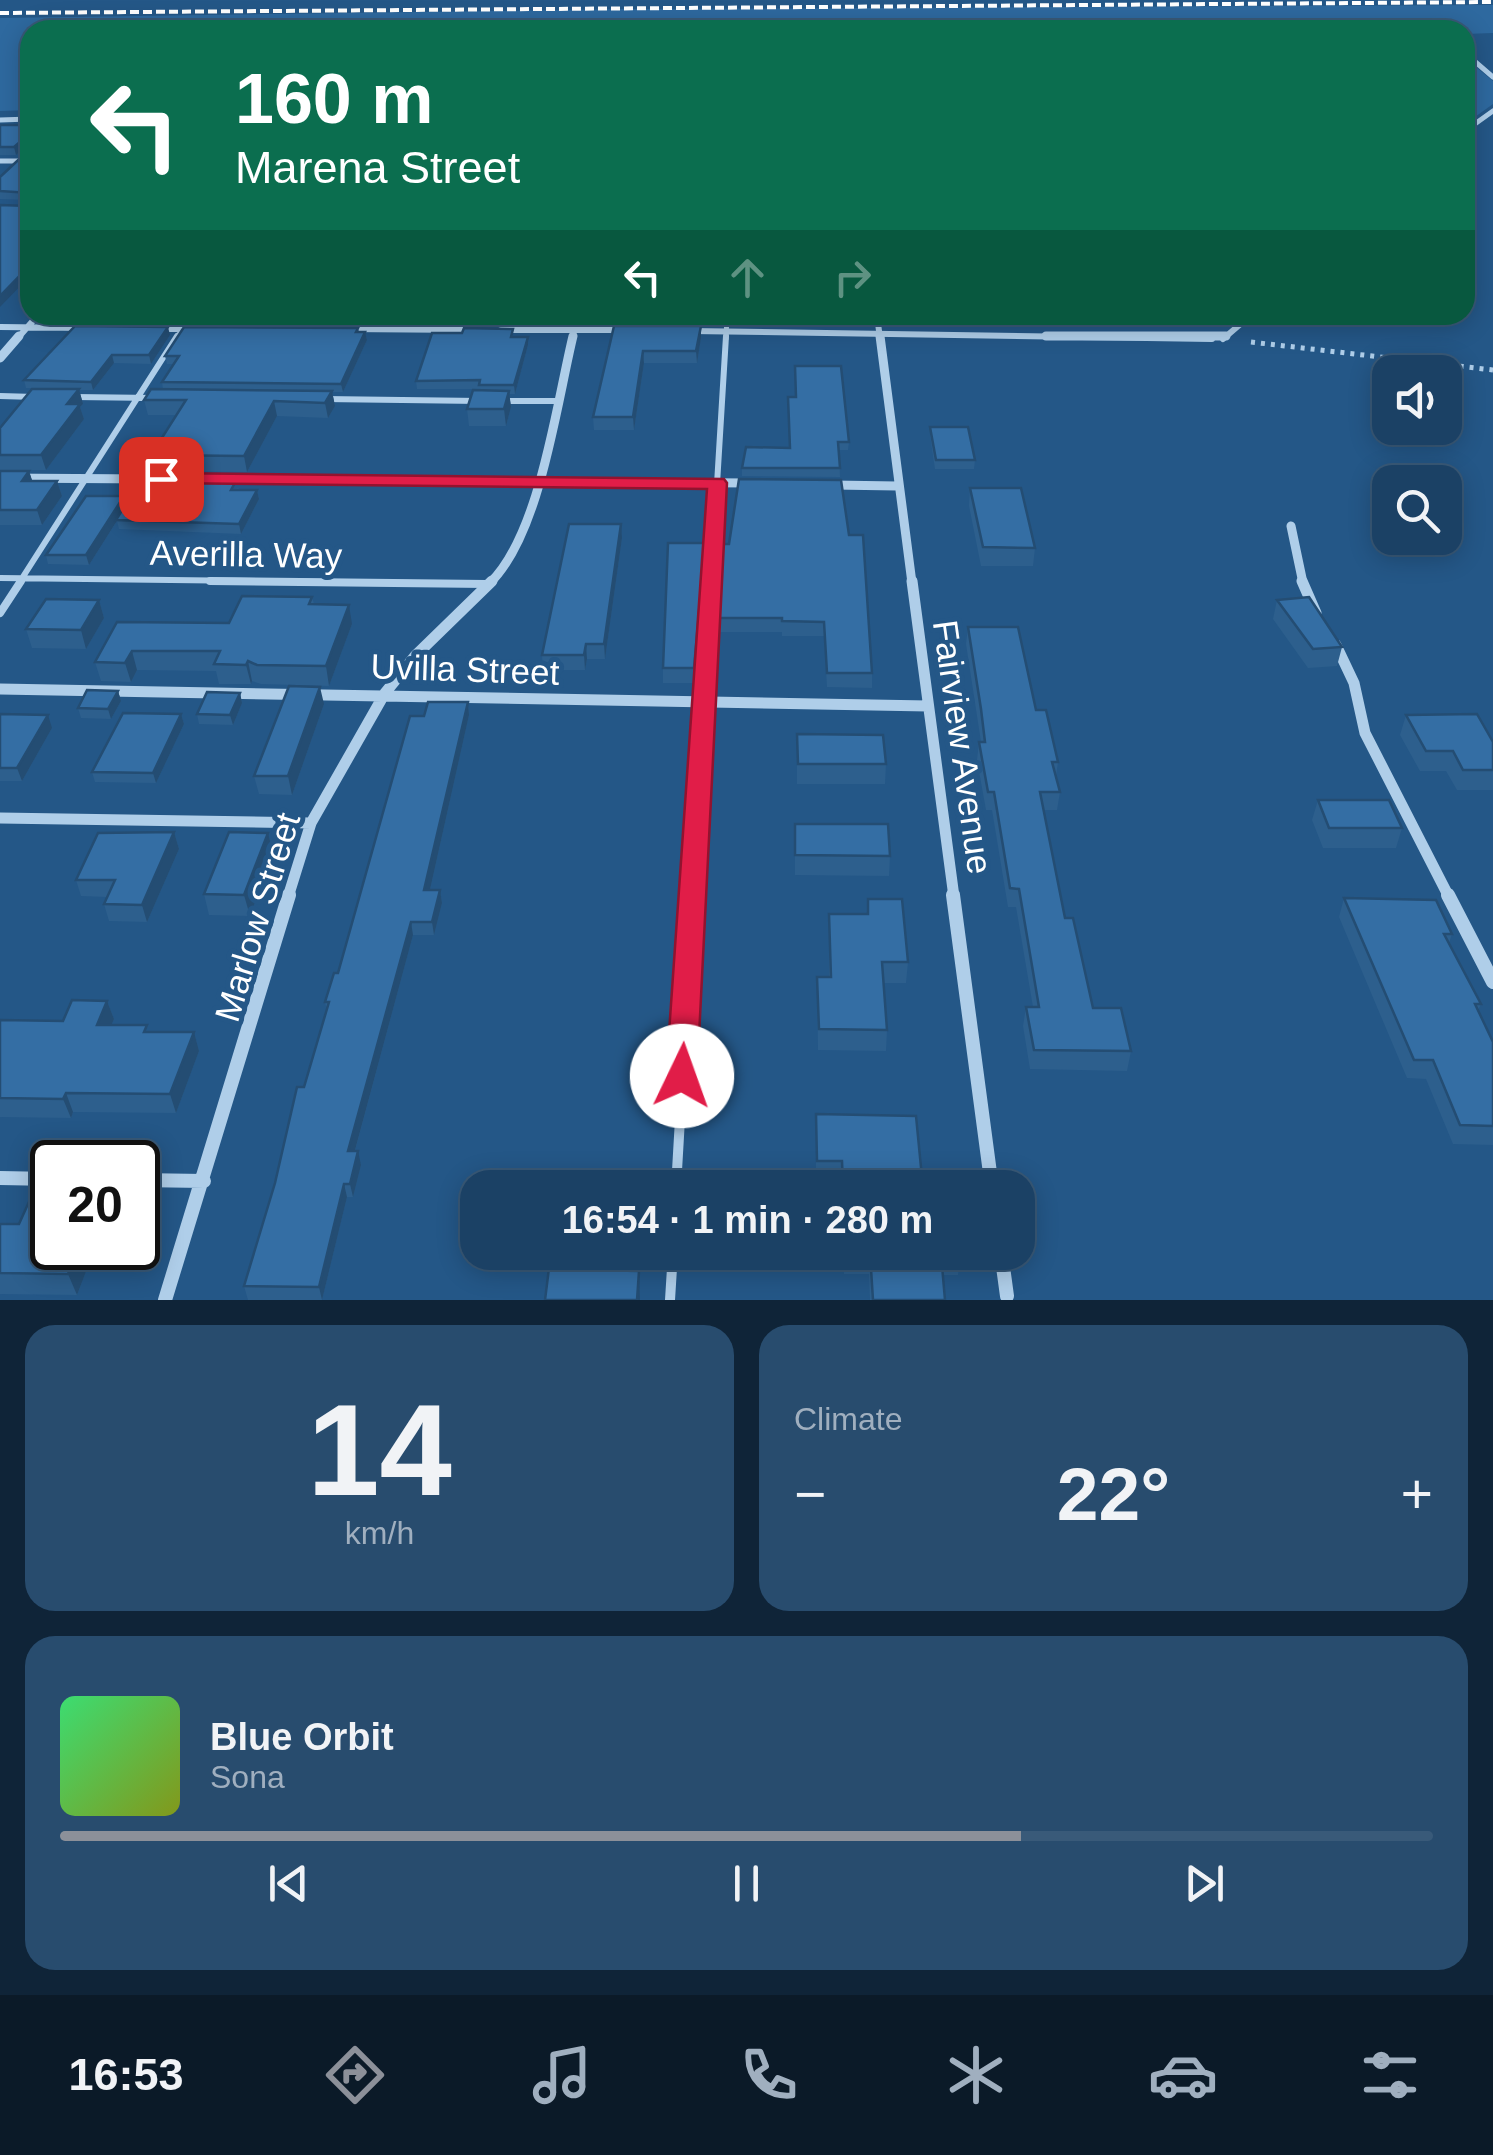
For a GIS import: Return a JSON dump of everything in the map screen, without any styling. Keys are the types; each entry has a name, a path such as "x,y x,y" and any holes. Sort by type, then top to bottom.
{"street":[{"path":"0,358 30,325"},
{"name":"Marlow Street","path":"165,1300 311,823 385,693 415,656 507,566 526,527 575,325"},
{"name":"Fairview Avenue","path":"878,325 990,1170"},
{"path":"688,331 1223,339 1239,325"},
{"path":"0,328 104,328"},
{"path":"142,328 201,329"},
{"path":"338,329 476,330"},
{"path":"496,330 631,330"},
{"path":"0,478 164,479"},
{"path":"204,480 757,484"},
{"path":"817,484 897,486"},
{"path":"1291,526 1300,576 1325,627"},
{"path":"1332,638 1354,683 1365,733 1493,982"},
{"name":"Uvilla Street","path":"0,690 385,693 701,705 928,706"},
{"path":"0,818 311,823"},
{"path":"0,1178 30,1179"},
{"path":"160,1180 204,1181"},
{"path":"1003,1270 1007,1296"}],"lane":[{"path":"0,161 18,161"},
{"path":"9,170 18,161"},
{"path":"0,613 184,325"},
{"path":"677,1170 726,325"},
{"path":"0,396 40,397"},
{"path":"60,397 159,398"},
{"path":"317,399 555,401"},
{"name":"Averilla Way","path":"0,578 492,584"},
{"path":"670,1300 671,1270"}],"path":[{"path":"1223,339 1493,370"}],"shaded area":[{"path":"1493,5 1493,33 1475,34 1475,20 20,20 20,110 0,111 0,18 629,9"},
{"path":"1475,66 1493,81 1493,104 1475,117"}],"building":[{"path":"0,125 20,125 20,142 14,147 0,147"},
{"path":"20,158 20,192 0,191 0,177"},
{"path":"0,205 20,206 20,275 0,296"},
{"path":"75,326 168,327 149,355 112,355 91,382 24,380"},
{"path":"614,326 701,326 696,351 643,351 633,417 593,417"},
{"path":"184,327 358,328 356,332 365,332 341,384 162,382 179,356 165,356"},
{"path":"464,328 513,329 511,337 528,337 514,385 479,385 480,380 416,381 432,333 462,333"},
{"path":"795,366 841,366 849,442 838,442 840,468 742,468 746,447 790,448 788,397 796,397"},
{"path":"32,389 79,389 67,404 80,404 41,455 0,455 0,428"},
{"path":"151,389 332,391 325,403 274,401 244,456 151,455 186,400 144,400"},
{"path":"473,390 509,391 504,409 467,409"},
{"path":"930,427 968,427 975,460 936,460"},
{"path":"0,471 29,471 22,481 57,481 37,510 0,510"},
{"path":"142,478 237,479 231,490 257,490 239,524 116,520"},
{"path":"739,479 841,480 849,535 863,535 872,673 827,673 824,622 715,618 719,544 729,544"},
{"path":"970,488 1021,488 1035,548 983,547"},
{"path":"86,496 124,496 86,555 46,555"},
{"path":"569,524 621,524 604,644 586,644 584,655 542,655"},
{"path":"668,543 705,543 694,668 663,668"},
{"path":"242,596 312,597 309,604 349,605 326,666 257,665 248,661 246,665 214,664 220,651 132,651 125,663 95,662 117,622 229,623"},
{"path":"1309,597 1342,647 1313,649 1277,600"},
{"path":"46,599 99,600 81,630 26,629"},
{"path":"968,627 1018,627 1036,710 1046,710 1058,762 1052,762 1060,792 1040,792 1065,918 1073,918 1093,1008 1121,1008 1131,1051 1034,1050 1026,1007 1039,1007 1019,889 1010,888 994,792 988,792 979,742 985,742 981,709"},
{"path":"289,686 320,687 288,776 254,776"},
{"path":"87,690 118,691 108,709 78,708"},
{"path":"207,692 240,693 230,715 197,714"},
{"path":"428,702 468,702 424,890 440,890 432,922 411,922 348,1151 358,1151 350,1184 344,1184 319,1287 244,1286 275,1183 297,1087 304,1087 329,1002 325,1002 334,973 338,973 410,716 424,716"},
{"path":"123,713 181,714 153,773 92,772"},
{"path":"0,714 48,715 17,768 0,768"},
{"path":"1477,714 1493,742 1493,770 1463,770 1453,751 1426,751 1406,715"},
{"path":"797,734 883,735 886,764 798,764"},
{"path":"1318,800 1389,800 1402,828 1329,828"},
{"path":"795,824 888,824 890,856 795,855"},
{"path":"174,832 142,905 104,904 115,880 76,880 98,833"},
{"path":"229,832 268,833 244,895 204,894"},
{"path":"1344,898 1436,900 1452,934 1444,934 1481,1004 1475,1004 1493,1042 1493,1126 1460,1125 1433,1060 1414,1060"},
{"path":"868,899 902,899 908,962 882,962 887,1030 819,1029 817,977 831,977 829,914 868,914"},
{"path":"72,1000 107,1001 97,1025 147,1025 144,1032 194,1032 170,1094 66,1093 63,1099 0,1098 0,1020 63,1021"},
{"path":"816,1114 916,1116 921,1170 842,1170 842,1161 817,1161"},
{"path":"30,1199 30,1270 70,1270 68,1274 0,1273 0,1224 19,1224"},
{"path":"549,1270 639,1271 637,1300 545,1300"},
{"path":"871,1270 942,1270 945,1300 873,1300"}],"railway":[{"path":"0,13 1493,2"}],"route":[{"path":"161,479 717,483 682,1076"}]}
